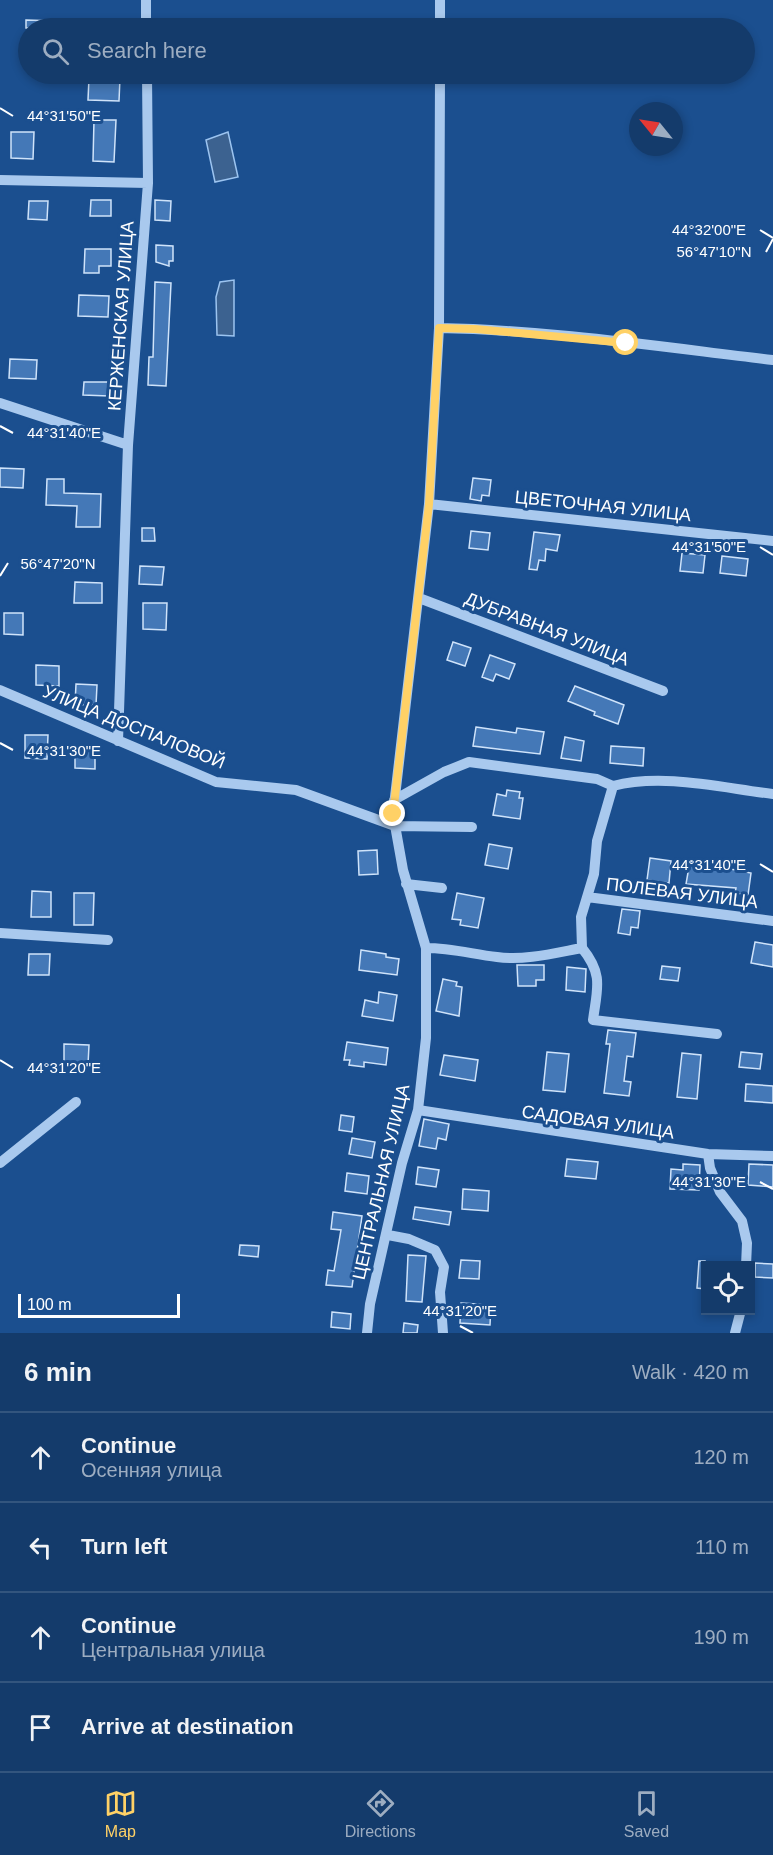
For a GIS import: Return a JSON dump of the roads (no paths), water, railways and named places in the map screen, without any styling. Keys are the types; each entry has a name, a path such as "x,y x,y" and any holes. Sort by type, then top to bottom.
{"street":[{"path":"146,0 146,18"},
{"path":"440,0 440,18"},
{"name":"КЕРЖЕНСКАЯ УЛИЦА","path":"118,741 128,445 148,183 147,84"},
{"name":"ЦЕНТРАЛЬНАЯ УЛИЦА","path":"367,1333 370,1304 388,1235 402,1163 418,1110 426,1038 426,948 406,884 394,826 394,800 429,504 439,328 440,84"},
{"path":"0,180 148,183"},
{"path":"439,328 510,332 773,360"},
{"path":"0,403 128,445"},
{"name":"ЦВЕТОЧНАЯ УЛИЦА","path":"429,504 773,541"},
{"name":"ДУБРАВНАЯ УЛИЦА","path":"419,598 663,691"},
{"name":"УЛИЦА ДОСПАЛОВОЙ","path":"0,690 216,782 296,789 394,826 472,827"},
{"path":"394,800 444,772 469,762 597,779 614,786 633,781 674,783 773,794"},
{"path":"614,786 597,841 594,874 581,917 582,948 594,962 599,978 593,1020 717,1034"},
{"path":"406,884 442,888"},
{"name":"ПОЛЕВАЯ УЛИЦА","path":"587,897 773,921"},
{"path":"0,933 108,940"},
{"path":"426,948 454,948 499,958 538,956 582,948"},
{"path":"0,1163 76,1102"},
{"name":"САДОВАЯ УЛИЦА","path":"418,1110 708,1154 773,1156"},
{"path":"708,1154 710,1168 720,1192 742,1221 747,1243 746,1261"},
{"path":"388,1235 409,1239 435,1250 444,1267 440,1292 444,1333"},
{"path":"735,1333 740,1315"}],"water":[{"path":"228,132 238,177 215,182 206,140"},
{"path":"234,280 234,336 217,335 216,297 220,282"}]}
